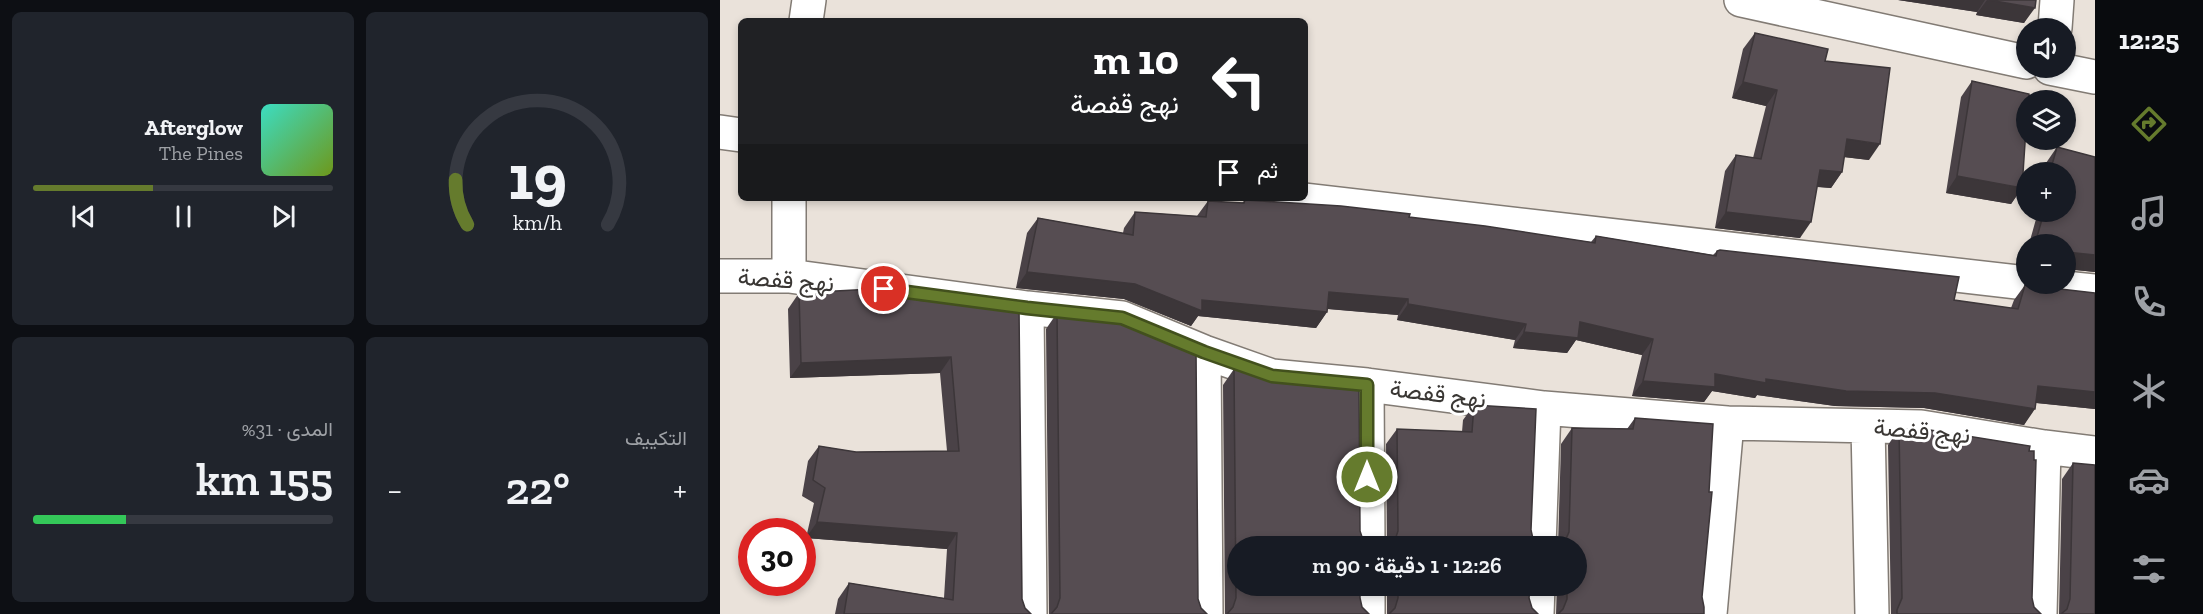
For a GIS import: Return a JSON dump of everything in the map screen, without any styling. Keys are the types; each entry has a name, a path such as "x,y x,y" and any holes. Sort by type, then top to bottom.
{"street":[{"path":"806,18 809,0"},
{"path":"1741,0 1800,6 2016,60"},
{"path":"2056,18 2057,0"},
{"path":"2076,73 2095,77"},
{"path":"720,132 738,135"},
{"path":"789,201 789,276"},
{"path":"1308,201 2016,283"},
{"name":"نهج قفصة","path":"720,276 789,276 1027,308 1122,318 1204,352 1272,376 1367,385 1544,408 1727,423 1921,427 2095,453"},
{"path":"2076,289 2095,291"},
{"path":"1027,308 1030,614"},
{"path":"1204,352 1206,614"},
{"path":"1367,385 1368,536"},
{"path":"1539,536 1544,408"},
{"path":"1710,614 1727,423"},
{"path":"1868,426 1872,614"},
{"path":"2040,614 2044,447"},
{"path":"1368,596 1368,614"},
{"path":"1537,614 1538,596"}],"building":[{"path":"1989,0 2036,0 2035,8"},
{"path":"1755,33 1828,49 1825,61 1890,68 1880,144 1847,139 1842,172 1820,170 1811,222 1726,212 1736,155 1761,159 1777,90 1743,82"},
{"path":"1972,81 2016,91 2016,150 2025,150 2024,162 2016,162 2016,187 1957,176"},
{"path":"2056,150 2068,150 2095,157 2095,255 2076,253 2076,234 2038,234 2041,222 2076,222 2076,162 2053,162"},
{"path":"1208,201 1244,203 1245,201 1261,201 1341,206 1410,214 1409,217 1595,243 1596,236 1716,256 1717,251 1720,250 1959,277 1954,300 2018,309 2022,294 2076,294 2076,291 2095,293 2095,392 2038,386 2035,409 1935,393 1846,391 1766,379 1766,383 1715,374 1715,387 1643,381 1653,339 1580,322 1578,338 1524,332 1526,324 1408,304 1408,299 1329,292 1327,312 1202,300 1202,311 1135,284 1027,272 1038,218 1133,235 1135,212 1206,217"},
{"path":"873,289 917,295 917,300 1019,309 1022,599 1025,608 1031,614 844,614 849,583 953,600 957,533 817,522 825,488 813,480 819,446 856,452 959,451 951,357 801,363 799,293"},
{"path":"1057,313 1128,321 1196,349 1198,599 1201,608 1207,614 1051,614 1060,598"},
{"path":"1234,369 1256,371 1281,379 1359,387 1362,536 1235,536"},
{"path":"1474,405 1536,409 1532,536 1396,536 1397,429 1472,432"},
{"path":"1635,418 1713,424 1709,492 1712,492 1702,597 1704,614 1558,614 1563,609 1567,596 1587,596 1587,536 1567,536 1572,428 1633,429"},
{"path":"1899,429 1930,430 2030,446 2029,451 2034,451 2034,460 2036,460 2032,598 2034,607 2041,614 1897,614 1902,598"},
{"path":"2073,463 2095,465 2095,614 2061,614 2067,609 2070,599"},
{"path":"1236,596 1360,596 1362,607 1369,614 1227,614"},
{"path":"1398,596 1529,596 1532,608 1538,614 1389,614 1395,608"}],"route":[{"path":"884,289 1122,318 1204,352 1272,376 1367,385 1367,477"}]}
